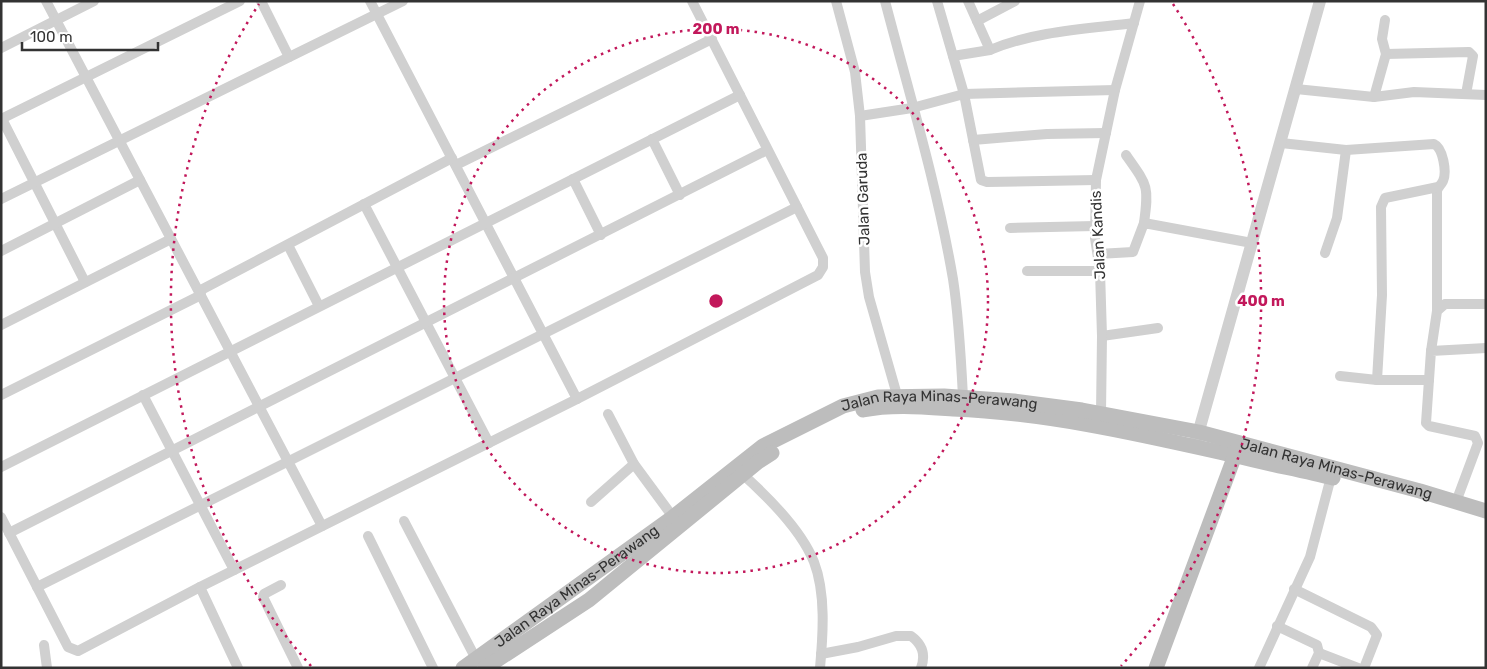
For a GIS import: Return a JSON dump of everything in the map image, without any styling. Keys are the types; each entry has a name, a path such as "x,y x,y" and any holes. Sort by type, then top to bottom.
{"main road":[{"name":"Jalan Raya Minas-Perawang","path":"463,668 481,663 589,600 739,471 763,446 843,406 870,398 897,395 963,397 1014,401 1101,413 1486,520"},
{"name":"Jalan Raya Minas-Perawang","path":"481,663 673,517 739,471 758,462 814,428 845,415 876,407 976,410 1052,418 1153,436 1197,439"},
{"name":"Jalan Raya Minas-Perawang","path":"1237,450 1456,502 1486,511"},
{"path":"1156,668 1237,450"}],"street":[{"path":"46,1 322,526"},
{"path":"1,48 94,1"},
{"path":"85,282 36,182 2,119 240,1"},
{"path":"261,1 289,57"},
{"path":"370,1 577,400"},
{"path":"1,199 403,1"},
{"path":"1,517 65,642 76,651 200,587 577,400 818,275 823,268 823,258 692,1"},
{"name":"Jalan Garuda","path":"836,1 855,72 860,116 865,272 868,296 897,395"},
{"path":"885,1 938,202 953,280 959,329 963,397"},
{"path":"937,1 964,94 979,176 984,181 1096,180"},
{"path":"968,1 990,50"},
{"path":"977,21 1015,1"},
{"name":"Jalan Kandis","path":"1101,413 1102,336 1100,271 1095,226 1096,180 1116,90 1140,1"},
{"path":"1197,439 1320,1"},
{"path":"1374,97 1386,54 1382,39 1385,20"},
{"path":"953,56 990,50 1008,43 1040,35 1134,23"},
{"path":"1,395 200,293 364,204 712,39"},
{"path":"1386,54 1469,52 1472,56 1466,94"},
{"path":"860,116 912,108 964,94 1116,90"},
{"path":"1296,90 1374,97 1414,92 1486,95"},
{"path":"1,467 740,95"},
{"path":"973,140 1030,134 1106,132"},
{"path":"652,139 680,195"},
{"path":"1281,143 1346,150 1434,144 1441,150 1444,175 1436,191 1437,311 1426,423 1428,426 1475,436 1478,443 1456,502"},
{"path":"9,533 767,150"},
{"path":"1325,253 1337,218 1346,150"},
{"path":"1098,254 1133,252 1144,223 1148,192 1145,184 1126,155"},
{"path":"572,179 601,235"},
{"path":"1,251 140,180"},
{"path":"1377,380 1382,295 1381,206 1385,198 1438,187"},
{"path":"364,204 489,443"},
{"path":"37,587 456,379 797,206"},
{"path":"1144,223 1252,243"},
{"path":"1010,228 1095,226"},
{"path":"1,325 171,239"},
{"path":"288,245 319,306"},
{"path":"1026,271 1100,271"},
{"path":"1437,311 1445,304 1486,304"},
{"path":"1102,336 1158,328"},
{"path":"1432,351 1486,348"},
{"path":"1340,376 1377,380 1429,380"},
{"path":"143,395 234,570"},
{"path":"608,414 634,464 673,517"},
{"path":"591,502 634,464"},
{"path":"739,471 776,507 806,546 814,562 821,602 820,668"},
{"path":"1259,668 1310,557 1331,477"},
{"path":"404,521 481,663"},
{"path":"368,536 433,668"},
{"path":"281,585 264,594 264,598 298,668"},
{"path":"200,587 238,668"},
{"path":"1294,590 1371,627 1375,631 1377,635 1364,668"},
{"path":"1277,626 1317,646 1319,652 1312,668"},
{"path":"821,654 858,647 896,636 911,636 923,650 921,668"},
{"path":"44,645 47,668"},
{"path":"1319,652 1358,668"}]}
